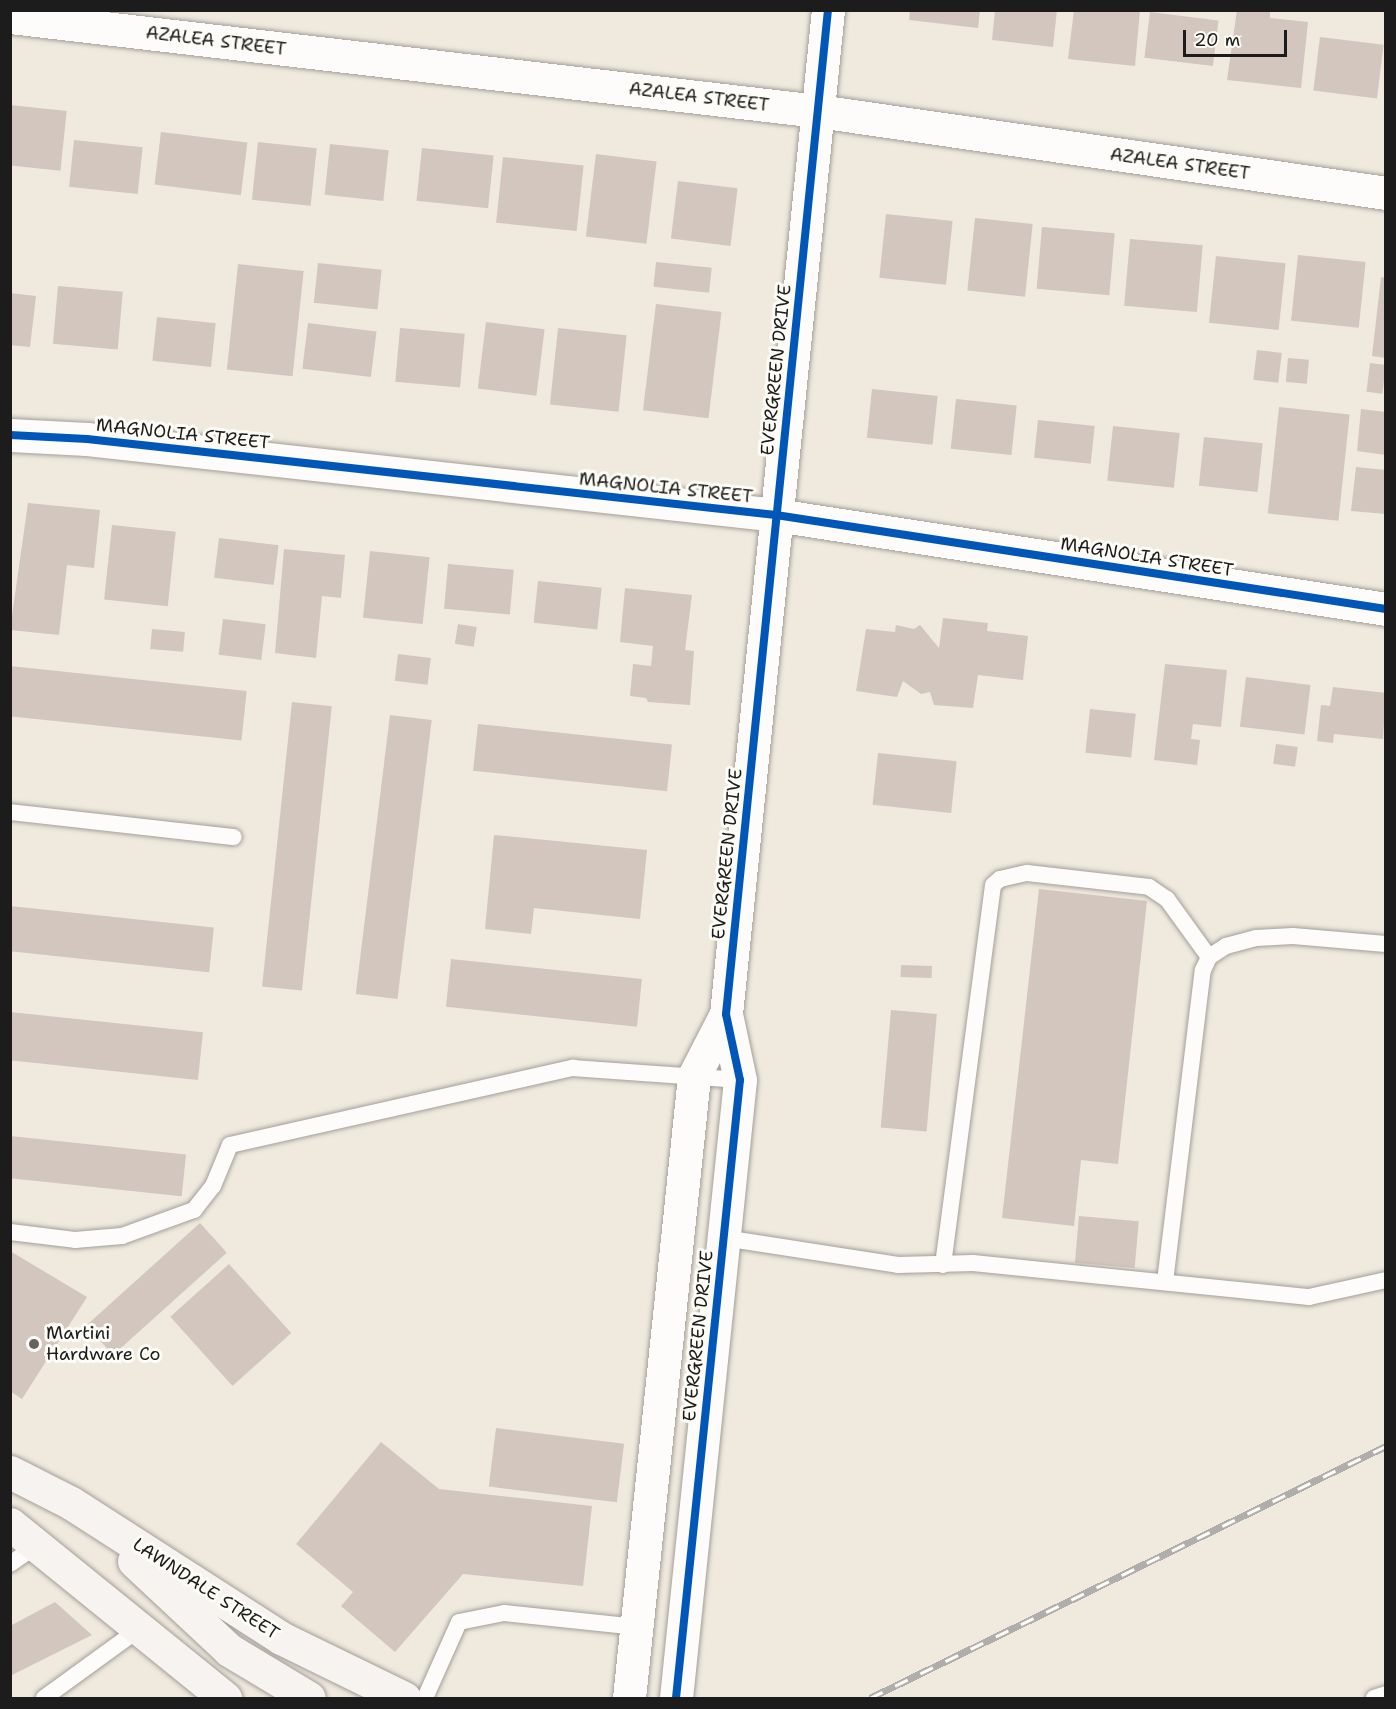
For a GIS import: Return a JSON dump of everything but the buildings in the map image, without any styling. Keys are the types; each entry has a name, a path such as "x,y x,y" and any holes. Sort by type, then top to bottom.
{"main road":[{"name":"LAWNDALE STREET","path":"10,1472 72,1503 282,1638 405,1698"},
{"path":"72,1503 229,1650 309,1698"},
{"path":"10,1524 225,1698"}],"street":[{"name":"EVERGREEN DRIVE","path":"675,1698 740,1080 726,1014 828,10"},
{"name":"AZALEA STREET","path":"10,17 818,111 1386,194"},
{"name":"MAGNOLIA STREET","path":"10,435 87,439 776,515 1386,609"},
{"name":"EVERGREEN DRIVE","path":"629,1698 694,1076 726,1014"},
{"path":"678,1231 724,1239"}],"lane":[{"path":"10,812 234,837"},
{"path":"944,1265 993,885 1000,879 1027,873 1149,887 1167,899 1209,957"},
{"path":"1165,1282 1203,970 1209,957 1226,946 1256,938 1293,936 1386,944"},
{"path":"10,1232 75,1240 122,1236 194,1210 213,1186 230,1145 573,1068 740,1080"},
{"path":"724,1239 897,1265 973,1263 1310,1297 1386,1280"},
{"path":"10,1564 37,1545"},
{"path":"425,1698 459,1622 504,1613 637,1627"},
{"path":"44,1698 139,1629"},
{"path":"1374,1698 1386,1694"}],"railway":[{"path":"870,1698 1386,1446"}],"cycle path":[{"path":"676,1698 740,1080 726,1014 828,10"},
{"path":"10,435 87,439 776,515 1386,609"}],"place":[{"name":"Martini Hardware Co","path":"34,1344"}]}
